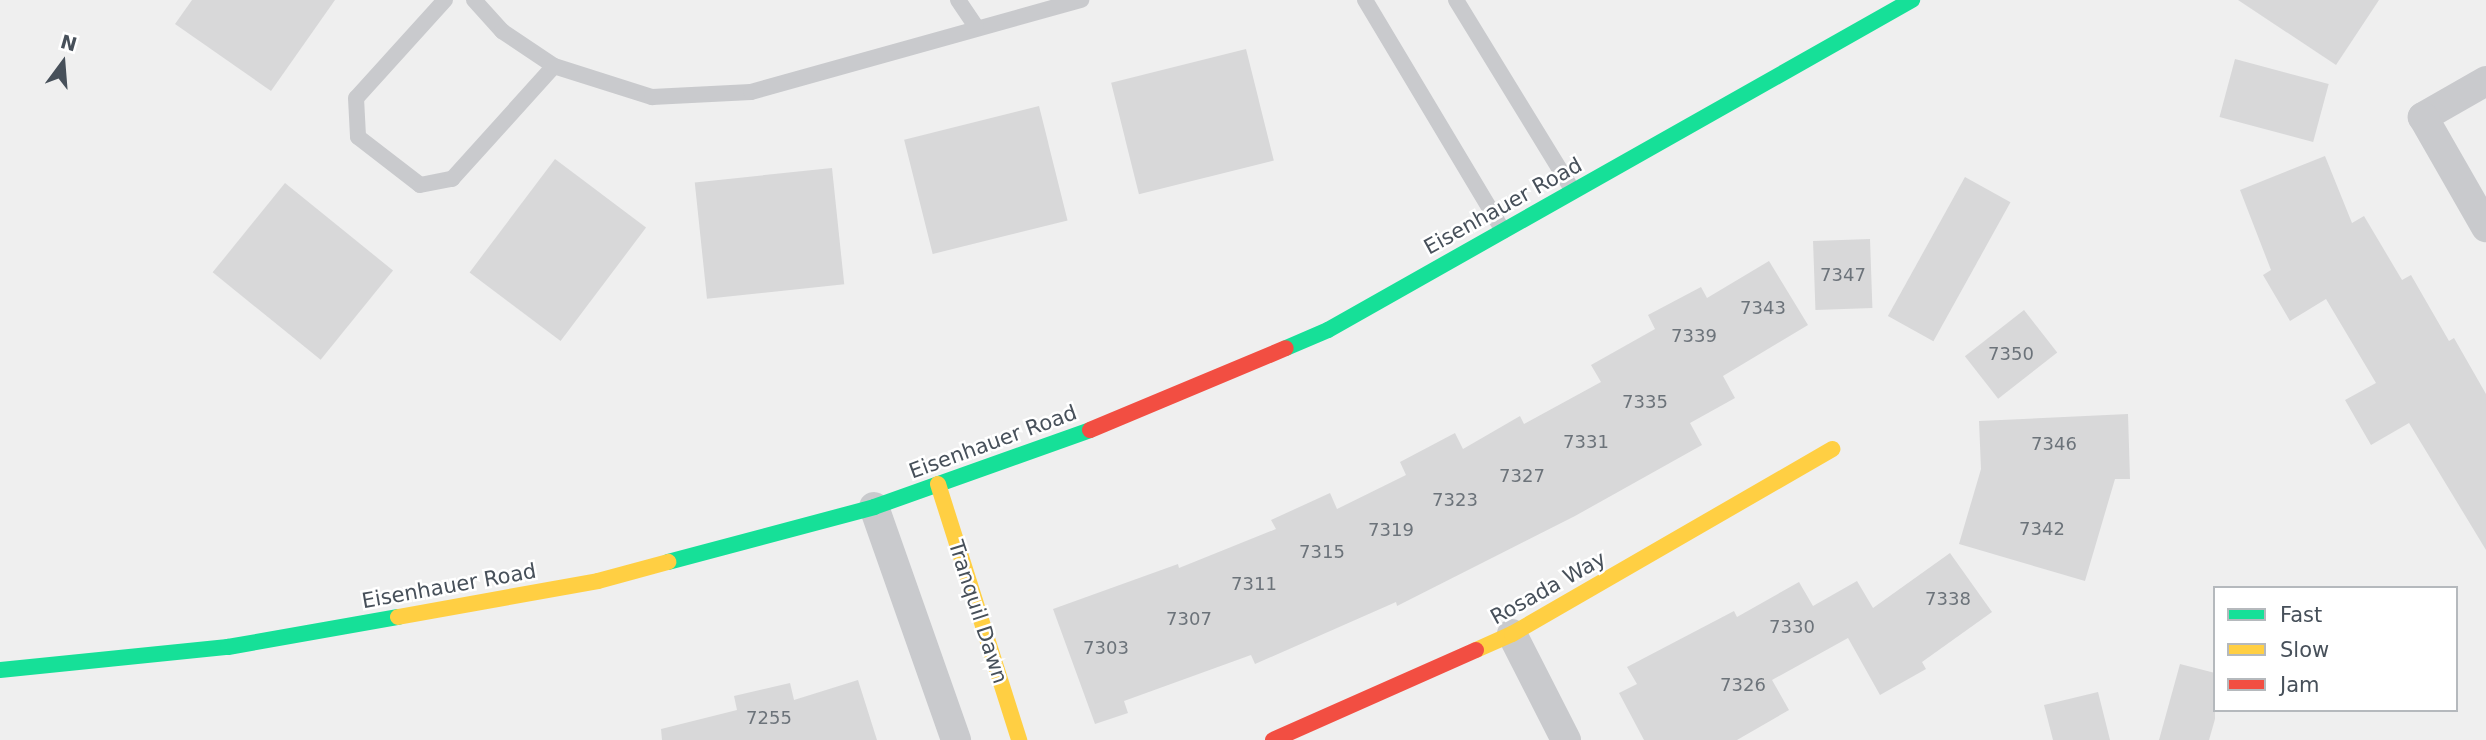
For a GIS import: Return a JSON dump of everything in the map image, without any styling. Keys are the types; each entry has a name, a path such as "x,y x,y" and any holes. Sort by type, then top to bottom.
{"main road":[{"name":"Eisenhauer Road","path":"0,670 228,647 598,581 874,507 1119,419 1328,330 1912,0"},
{"name":"Rosada Way","path":"1273,740 1512,634 1832,449"},
{"name":"Tranquil Dawn","path":"938,484 1019,740"}],"street":[{"path":"2486,81 2423,117 2486,227"},
{"path":"874,507 956,740"},
{"path":"1512,634 1566,740"}],"lane":[{"path":"445,0 356,98 358,137 420,186 452,179 554,66"},
{"path":"474,0 502,31 554,66 652,97 751,92 976,27 1081,0"},
{"path":"958,0 976,27"},
{"path":"1365,0 1503,231"},
{"path":"1456,0 1573,191"}],"building":[{"path":"192,0 335,0 271,91 175,24"},
{"path":"2238,0 2379,0 2336,65"},
{"path":"1246,49 1274,161 1139,194 1111,83"},
{"path":"2235,59 2329,84 2313,142 2219,117"},
{"path":"1039,106 1068,220 933,254 904,140"},
{"path":"2325,156 2352,223 2364,216 2402,280 2411,275 2449,341 2454,338 2486,394 2486,550 2409,423 2371,445 2345,400 2376,383 2326,299 2290,321 2263,275 2271,270 2240,190"},
{"path":"555,159 646,228 561,341 470,272"},
{"path":"832,168 844,284 707,299 695,182"},
{"path":"1965,177 2010,202 1933,341 1888,316"},
{"path":"285,183 393,270 321,360 213,272"},
{"path":"1870,239 1872,308 1815,310 1813,241"},
{"path":"1769,261 1808,325 1723,376 1735,398 1690,423 1702,445 1575,516 1397,606 1396,602 1255,664 1251,655 1124,701 1128,713 1095,724 1053,609 1178,564 1179,568 1276,529 1271,520 1330,493 1337,509 1406,475 1400,462 1455,433 1463,449 1520,416 1524,424 1601,382 1591,365 1655,329 1648,315 1701,287 1707,298"},
{"path":"2024,310 2057,353 1998,399 1965,356"},
{"path":"2128,414 2130,479 2115,479 2085,581 1959,544 1981,469 1979,421"},
{"path":"1950,553 1992,612 1922,662 1926,669 1880,695 1848,638 1772,680 1789,710 1737,740 1644,740 1619,693 1637,684 1627,667 1734,611 1737,617 1799,582 1813,606 1857,581 1873,608"},
{"path":"2180,664 2213,672 2215,719 2209,740 2159,740"},
{"path":"858,680 877,740 662,740 661,729 737,710 734,696 790,683 794,700"},
{"path":"2098,692 2110,740 2053,740 2044,705"}],"traffic: fast":[{"path":"1286,348 1328,330 1912,0"},
{"path":"668,562 874,507 1090,430"},
{"path":"0,670 228,647 398,617"}],"traffic: slow":[{"path":"1476,650 1512,634 1832,449"},
{"path":"938,484 1019,740"},
{"path":"398,617 598,581 668,562"}],"traffic: jam":[{"path":"1090,430 1286,348"},
{"path":"1273,740 1476,650"}]}
